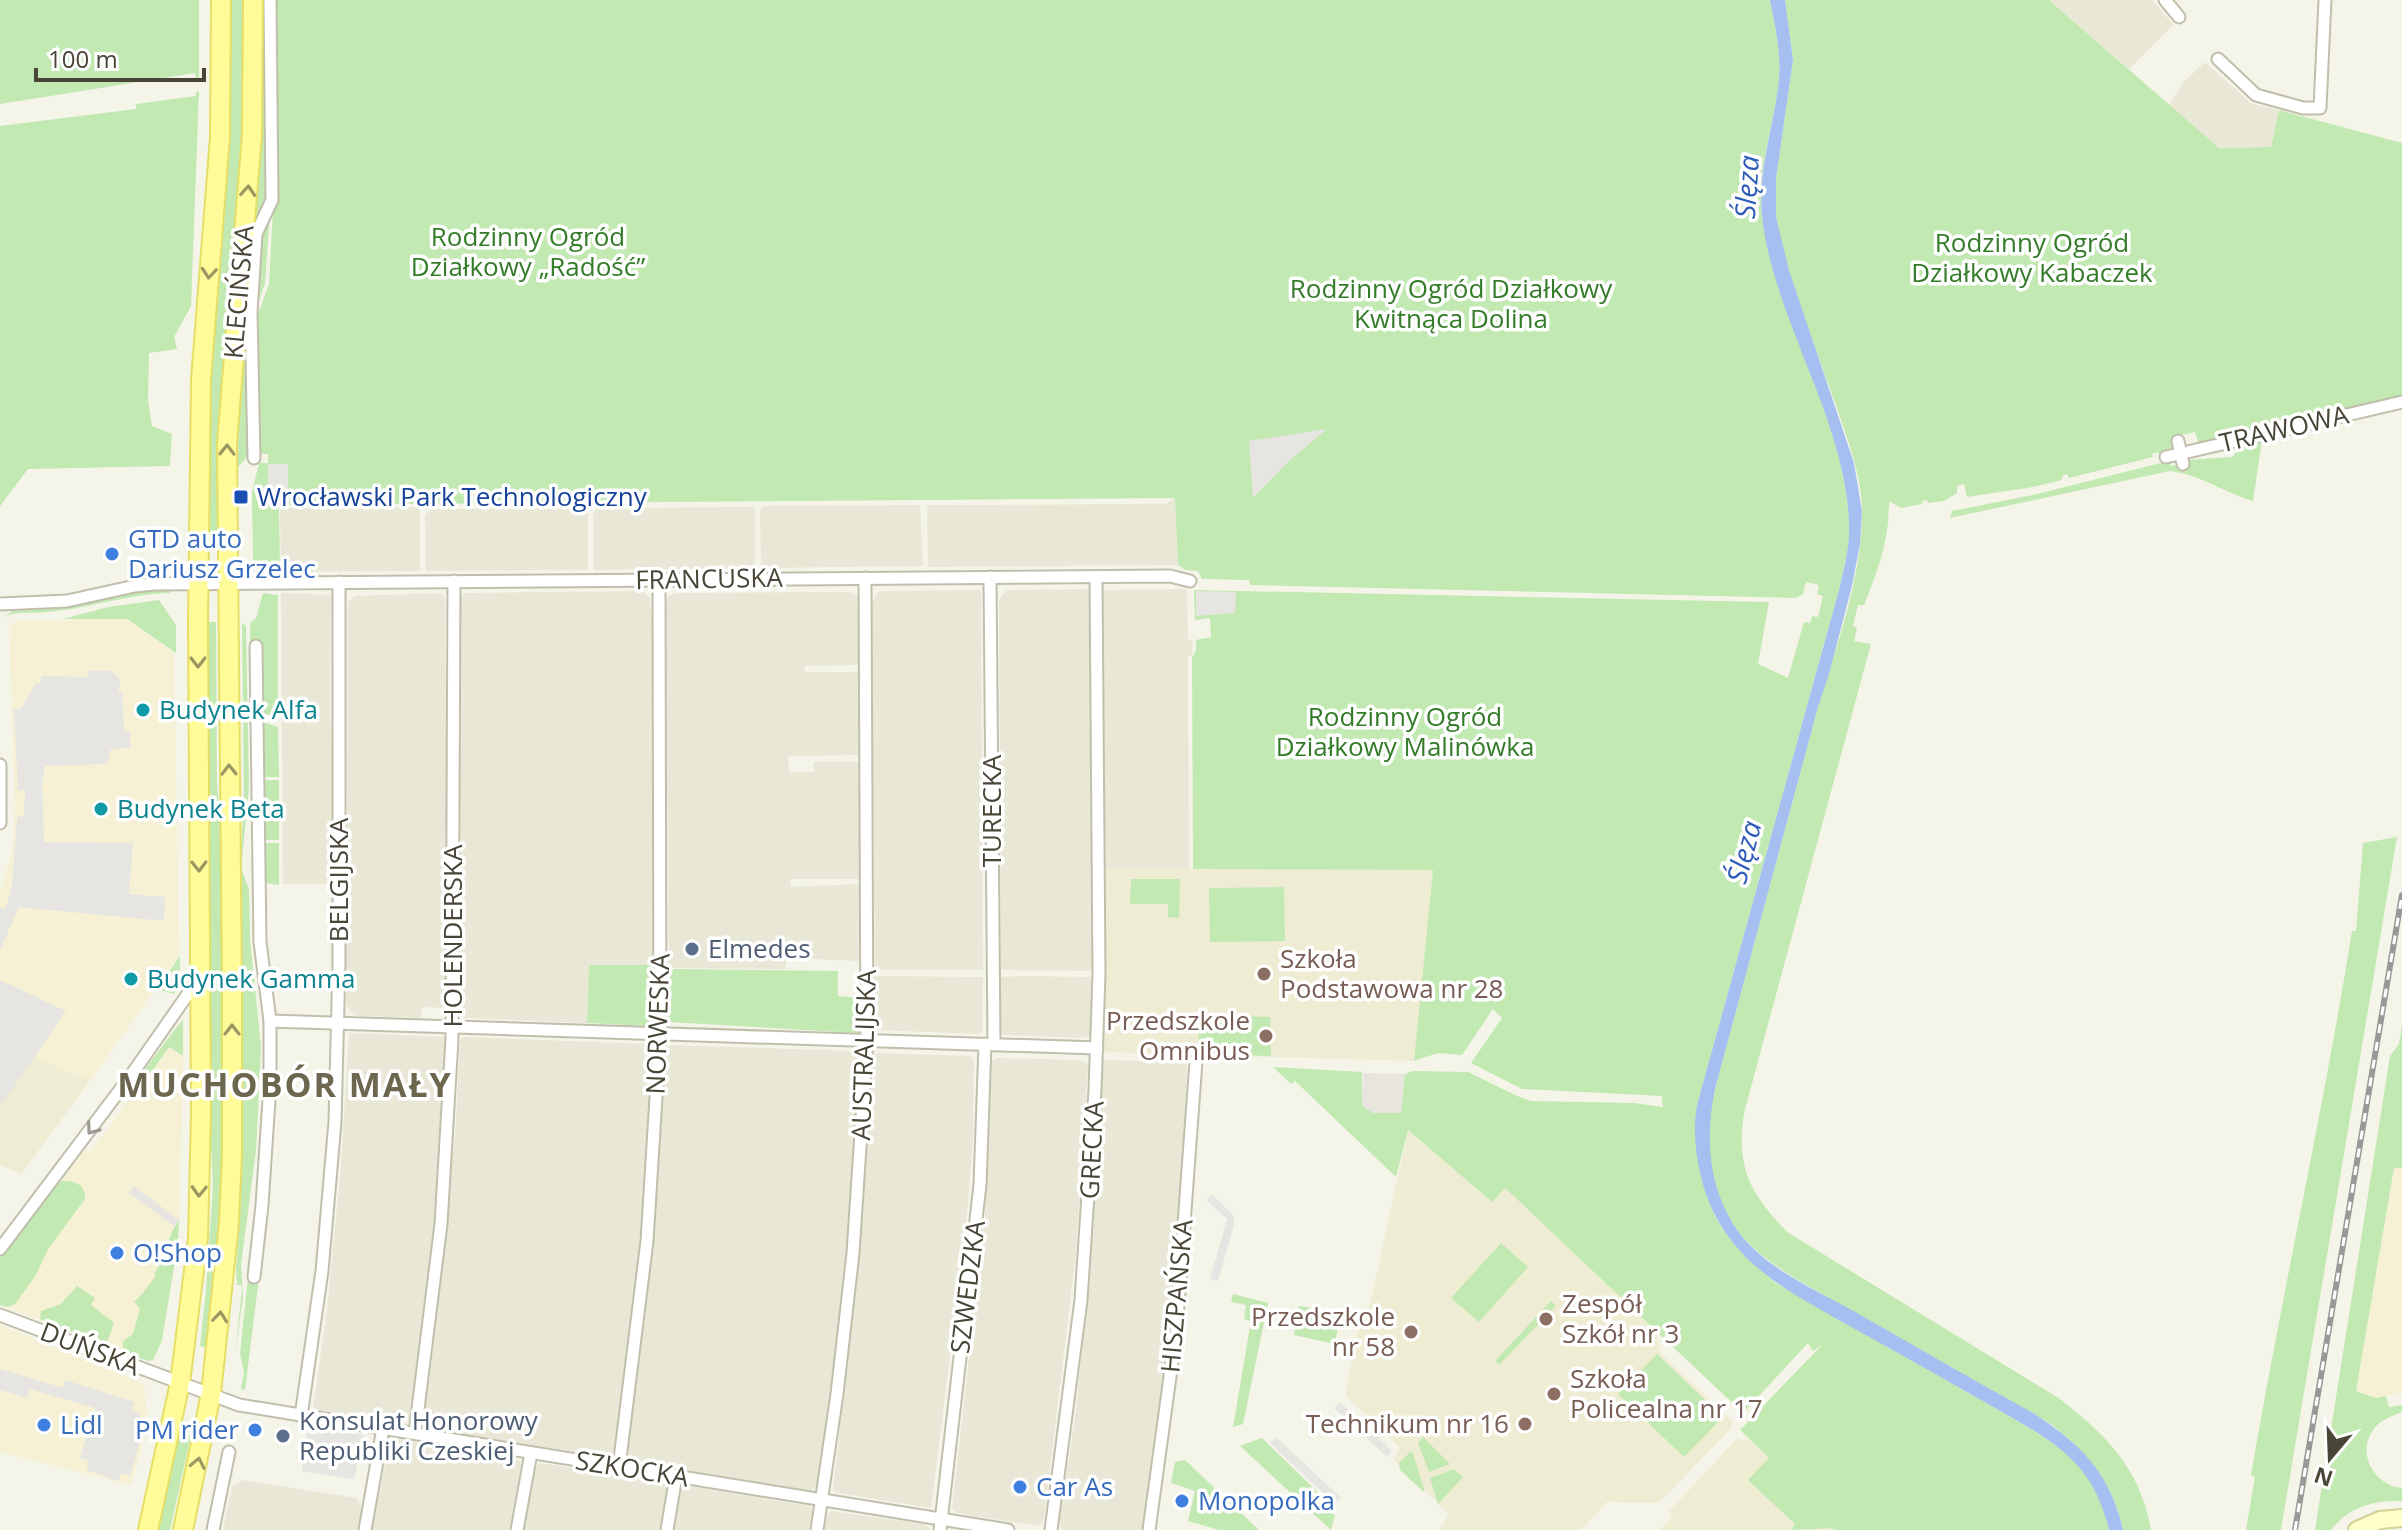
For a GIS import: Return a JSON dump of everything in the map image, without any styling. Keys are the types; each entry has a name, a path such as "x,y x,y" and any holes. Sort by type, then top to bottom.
{"main road":[{"name":"KLECIŃSKA","path":"148,1530 180,1383 198,1238 201,380 220,137 221,0"},
{"name":"KLECIŃSKA","path":"183,1530 211,1394 223,1293 232,1153 228,429 252,134 253,0"},
{"path":"2357,1530 2380,1520 2402,1518"}],"street":[{"path":"254,458 251,312 256,234 272,200 270,0"},
{"path":"2165,0 2179,17"},
{"path":"2218,59 2256,95 2303,108 2320,108 2325,0"},
{"name":"TRAWOWA","path":"2166,457 2402,402"},
{"name":"FRANCUSKA","path":"0,604 67,601 135,586 199,584 1170,576 1190,581"},
{"name":"TURECKA","path":"989,1044 990,577"},
{"name":"GRECKA","path":"1051,1530 1081,1300 1097,1048 1096,577"},
{"name":"AUSTRALIJSKA","path":"817,1530 853,1253 867,1041 865,578"},
{"name":"NORWESKA","path":"619,1467 647,1241 660,1034 659,580"},
{"name":"HOLENDERSKA","path":"415,1433 439,1248 453,1026 454,581"},
{"name":"BELGIJSKA","path":"301,1416 331,1188 339,1023 339,582"},
{"path":"254,1277 266,1147 270,1021 260,942 256,646"},
{"path":"0,765 0,823"},
{"path":"0,1249 148,1052 193,990 201,973"},
{"path":"270,1021 1097,1048"},
{"name":"SZWEDZKA","path":"941,1525 980,1185 989,1044"},
{"name":"HISZPAŃSKA","path":"1149,1530 1176,1333 1196,1061"},
{"name":"DUŃSKA","path":"0,1315 211,1394"},
{"name":"SZKOCKA","path":"211,1394 237,1405 301,1416 822,1500 941,1525 1008,1530"},
{"path":"365,1530 383,1428"},
{"path":"213,1530 229,1452"},
{"path":"517,1530 531,1453"},
{"path":"667,1530 676,1476"}],"shaded area":[{"path":"2049,0 2153,0 2173,25 2129,69"},
{"path":"2205,62 2252,104 2279,110 2271,147 2219,148 2169,106 2183,83"},
{"path":"1327,429 1290,460 1253,498 1249,441"},
{"path":"268,464 288,464 288,505 268,505"},
{"path":"1175,498 1178,565 928,567 927,507 930,505 1166,504"},
{"path":"920,505 923,566 761,568 760,511 764,506"},
{"path":"420,507 420,571 281,572 280,508"},
{"path":"755,507 755,568 594,570 593,513 597,508"},
{"path":"583,508 588,513 588,570 426,571 425,515 431,509"},
{"path":"1087,589 1092,971 1001,970 999,599 1007,590"},
{"path":"1187,589 1188,639 1193,644 1192,654 1188,658 1189,869 1105,868 1103,590"},
{"path":"981,590 983,970 875,970 872,602 882,591"},
{"path":"642,591 650,598 652,617 654,965 589,966 587,1023 464,1018 461,1006 460,599 464,593"},
{"path":"1196,591 1236,592 1235,613 1196,616"},
{"path":"850,592 857,596 859,603 859,665 805,666 805,672 860,672 860,755 788,756 789,772 814,772 814,762 860,762 861,879 790,879 791,887 861,884 861,961 786,958 786,969 669,968 668,596 675,593"},
{"path":"281,593 331,595 332,884 283,884"},
{"path":"442,593 445,598 448,1008 422,1007 421,1018 357,1016 346,1006 348,602 355,596"},
{"path":"126,619 174,653 179,956 90,1081 0,1041 0,893 12,850 15,808 9,628 16,620"},
{"path":"89,671 111,671 121,680 118,692 122,693 124,731 130,731 130,748 111,749 107,764 45,766 42,782 44,842 133,843 129,894 165,897 164,921 19,907 0,950 0,908 5,909 12,886 17,816 23,817 25,799 25,790 18,790 14,709 21,709 36,683 41,683 41,676 88,677"},
{"name":"Szkoła Podstawowa nr 28","path":"1105,868 1433,870 1414,1061 1103,1052"},
{"path":"875,976 983,977 982,1032 876,1030"},
{"path":"1000,977 1092,977 1090,1035 1085,1038 1002,1035"},
{"path":"0,980 66,1011 0,1107"},
{"path":"184,1027 179,1231 149,1303 138,1358 0,1305 0,1258 84,1149 90,1152"},
{"path":"349,1033 444,1037 447,1041 434,1223 410,1417 404,1424 313,1409 327,1311 341,1166"},
{"path":"463,1037 650,1044 652,1047 646,1167 635,1288 613,1453 608,1457 425,1428 423,1425 456,1121 460,1040"},
{"path":"0,1041 90,1081 21,1174 0,1165"},
{"path":"669,1045 855,1051 858,1058 854,1166 841,1314 817,1486 810,1491 633,1461 627,1454 654,1245"},
{"path":"878,1053 970,1056 974,1060 973,1138 965,1237 931,1508 837,1493 833,1489 858,1272 874,1056"},
{"path":"998,1058 1080,1060 1088,1065 1076,1253 1044,1519 1039,1526 956,1513 952,1508 985,1217 992,1061"},
{"path":"1103,1060 1187,1062 1184,1149 1170,1321 1144,1530 1062,1530 1059,1524 1075,1418 1090,1273"},
{"path":"1363,1073 1405,1074 1401,1114 1372,1113 1362,1107"},
{"name":"Zespół Szkół nr 3","path":"1408,1130 1492,1202 1504,1187 1655,1330 1661,1354 1733,1422 1730,1429 1661,1501 1607,1502 1581,1530 1439,1530 1449,1514 1393,1459 1400,1448 1345,1395 1362,1311 1370,1305"},
{"path":"2394,1168 2402,1168 2402,1392 2376,1398 2356,1391"},
{"path":"134,1186 179,1220 174,1226 129,1193"},
{"path":"1212,1194 1234,1216 1218,1281 1210,1279 1227,1219 1206,1200"},
{"path":"0,1325 144,1384 148,1423 131,1485 0,1452"},
{"path":"0,1369 63,1388 65,1380 134,1402 132,1409 140,1414 140,1420 146,1422 130,1476 121,1473 119,1481 87,1470 88,1460 80,1458 95,1408 30,1389 27,1398 0,1390"},
{"path":"1340,1402 1392,1451 1387,1457 1334,1408"},
{"path":"318,1427 364,1435 354,1479 302,1471 307,1433 316,1435"},
{"path":"1276,1437 1341,1498 1335,1504 1270,1443"},
{"path":"397,1439 519,1460 521,1465 509,1530 372,1530 389,1445"},
{"path":"1737,1439 1750,1441 1769,1458 1834,1530 1660,1530 1672,1517 1668,1512"},
{"path":"540,1463 664,1482 667,1490 660,1530 522,1530 535,1468"},
{"path":"243,1480 357,1498 363,1510 359,1530 223,1530 232,1487"},
{"path":"686,1486 810,1506 813,1514 810,1530 674,1530 681,1492"},
{"path":"831,1511 923,1524 932,1530 824,1530"}],"green space":[{"path":"0,0 199,0 199,80 196,80 195,73 0,104"},
{"path":"228,0 245,0 246,105 220,544 209,543 213,305"},
{"path":"260,0 265,0 265,203 248,327 248,456 238,467 235,448"},
{"path":"275,0 1770,0 1779,68 1764,164 1762,216 1781,293 1836,447 1845,485 1849,533 1839,590 1697,1105 1705,1186 1720,1224 1733,1242 1776,1283 2062,1449 2091,1480 2102,1503 2109,1530 1791,1530 1795,1524 1748,1480 1769,1458 1740,1430 1822,1345 1813,1351 1808,1343 1743,1413 1505,1188 1492,1202 1408,1130 1396,1177 1295,1081 1291,1084 1273,1067 1362,1072 1362,1106 1373,1113 1401,1113 1405,1074 1413,1071 1468,1072 1531,1101 1634,1103 1663,1107 1662,1096 1522,1089 1471,1063 1502,1018 1493,1009 1462,1055 1438,1053 1414,1061 1433,870 1193,869 1192,658 1196,640 1211,637 1210,618 1195,620 1194,590 1769,602 1758,664 1788,678 1804,622 1810,623 1812,616 1818,617 1823,596 1817,594 1819,585 1806,582 1803,594 1796,598 1250,585 1249,580 1202,579 1198,571 1186,570 1178,565 1175,498 279,505 280,572 260,572 253,564 252,492 259,463 268,463 268,454 259,454 258,314 269,284 275,172 279,170 279,161 276,161"},
{"name":"Rodzinny Ogród Działkowy Kabaczek","path":"1785,0 2049,0 2219,148 2271,147 2279,110 2402,143 2402,398 2199,446 2195,432 2173,437 2176,448 2172,452 2159,455 2158,452 2152,454 2153,457 2069,478 2067,474 2062,476 2062,480 2033,487 1967,497 1964,484 1957,486 1957,493 1944,501 1928,503 1927,500 1901,508 1889,501 1882,554 1864,605 1858,605 1853,626 1857,628 1854,641 1871,644 1744,1113 1742,1150 1749,1179 1764,1205 1787,1232 2060,1399 2107,1440 2119,1455 2139,1489 2151,1530 2123,1530 2106,1483 2076,1446 2051,1424 1796,1279 1758,1252 1730,1220 1714,1178 1709,1148 1709,1115 1818,707 1847,611 1861,537 1861,497 1856,469 1795,288 1776,217 1776,179 1793,60"},
{"path":"199,91 191,306 174,337 177,349 149,353 148,400 152,426 172,434 170,466 28,469 0,506 0,126 136,109 136,104 196,96"},
{"path":"270,212 265,284 254,313 258,241"},
{"path":"2262,440 2253,501 2170,471 1950,518 1952,511 2033,495 2169,461 2171,466 2186,463 2187,460 2232,457 2244,444"},
{"path":"150,590 170,593 40,613 18,613 3,618 14,610 61,607"},
{"path":"263,593 278,595 278,716 262,714 262,644 250,644 250,623 256,618"},
{"path":"159,600 176,625 176,653 127,619 63,619 108,607"},
{"path":"205,622 216,622 217,781 223,858 225,1169 211,1349 200,1346 213,1185 209,1102"},
{"path":"242,623 246,626 249,788 241,868 249,889 250,938 261,1048 256,1151 241,1264 243,1298 235,1354 242,1289 241,1285 237,1285 236,1271 242,1153 240,864 244,801"},
{"path":"266,723 278,727 279,777 263,777 262,726"},
{"path":"263,780 279,780 279,840 264,840"},
{"path":"2397,837 2281,1530 2246,1530 2255,1477 2251,1475 2263,1407 2352,931 2356,931 2363,843"},
{"path":"264,843 279,843 279,885 265,883"},
{"path":"1131,879 1180,879 1179,918 1168,917 1168,904 1130,904"},
{"path":"1284,887 1285,941 1210,942 1209,888"},
{"path":"180,956 180,978 174,994 157,989"},
{"path":"589,965 654,965 650,1026 587,1023"},
{"path":"670,969 838,971 838,996 860,998 859,1033 669,1022"},
{"path":"1199,1015 1270,1017 1271,1056 1198,1054"},
{"path":"183,1019 183,1056 169,1047 144,1082 138,1078"},
{"path":"2402,1024 2402,1168 2394,1168 2356,1391 2376,1398 2386,1396 2389,1407 2402,1405 2402,1412 2377,1426 2369,1438 2367,1458 2376,1475 2392,1486 2402,1488 2402,1501 2362,1506 2331,1530 2315,1530 2390,1056 2399,1044"},
{"path":"62,1181 79,1184 84,1190 85,1199 48,1249 36,1275 15,1304 7,1307 0,1305 0,1258 55,1185"},
{"path":"179,1220 162,1340 153,1360 148,1361 123,1352 123,1341 133,1334 140,1309 134,1301 156,1276 154,1274"},
{"path":"1501,1243 1528,1267 1479,1322 1451,1298"},
{"path":"248,1277 259,1278 245,1390 241,1389 244,1372 240,1354"},
{"path":"77,1286 95,1298 91,1305 114,1323 106,1346 40,1319 41,1311 61,1304"},
{"path":"1233,1294 1268,1303 1243,1424 1233,1427 1251,1321 1244,1319 1246,1305 1231,1302"},
{"path":"1551,1301 1556,1306 1499,1365 1495,1361"},
{"path":"1298,1307 1338,1313 1335,1344 1294,1335"},
{"path":"1657,1354 1723,1417 1684,1457 1618,1394"},
{"path":"180,1432 191,1435 170,1530 158,1530"},
{"path":"1423,1437 1450,1464 1429,1472 1418,1443"},
{"path":"1262,1438 1330,1504 1329,1512 1335,1515 1331,1530 1240,1446"},
{"path":"1410,1452 1413,1453 1425,1493 1400,1470 1399,1463"},
{"path":"1185,1460 1259,1530 1219,1530 1188,1521 1195,1491 1171,1483 1175,1462"},
{"path":"1454,1469 1463,1477 1438,1504 1430,1478"}],"water":[{"path":"1770,0 1785,0 1793,60 1776,179 1776,217 1789,270 1854,463 1862,511 1852,586 1715,1089 1710,1126 1711,1162 1727,1214 1737,1230 1762,1256 1809,1287 2033,1413 2065,1436 2102,1476 2118,1510 2123,1530 2109,1530 2091,1484 2079,1467 2048,1440 1805,1301 1760,1270 1724,1231 1701,1177 1695,1141 1697,1105 1839,590 1849,533 1845,485 1836,446 1780,293 1762,216 1762,181 1779,68"}],"railway":[{"path":"2295,1530 2402,895"}],"place":[{"name":"Wrocławski Park Technologiczny","path":"241,497"},
{"name":"GTD auto Dariusz Grzelec","path":"112,554"},
{"name":"Budynek Alfa","path":"143,710"},
{"name":"Budynek Beta","path":"101,809"},
{"name":"Elmedes","path":"692,949"},
{"name":"Szkoła Podstawowa nr 28","path":"1264,974"},
{"name":"Budynek Gamma","path":"131,979"},
{"name":"Przedszkole Omnibus","path":"1266,1036"},
{"name":"O!Shop","path":"117,1253"},
{"name":"Zespół Szkół nr 3","path":"1546,1319"},
{"name":"Przedszkole nr 58","path":"1411,1332"},
{"name":"Szkoła Policealna nr 17","path":"1554,1394"},
{"name":"Technikum nr 16","path":"1525,1424"},
{"name":"Lidl","path":"44,1425"},
{"name":"PM rider","path":"255,1430"},
{"name":"Konsulat Honorowy Republiki Czeskiej","path":"283,1436"},
{"name":"Car As","path":"1020,1487"},
{"name":"Monopolka","path":"1182,1501"}],"district":[{"name":"MUCHOBÓR MAŁY","path":"285,1085"}],"water label":[{"name":"Ślęza","path":"1747,187"},
{"name":"Ślęza","path":"1744,852"}],"park label":[{"name":"Rodzinny Ogród Działkowy „Radość”","path":"528,252"},
{"name":"Rodzinny Ogród Działkowy Kwitnąca Dolina","path":"1451,304"},
{"name":"Rodzinny Ogród Działkowy Malinówka","path":"1405,732"}]}
